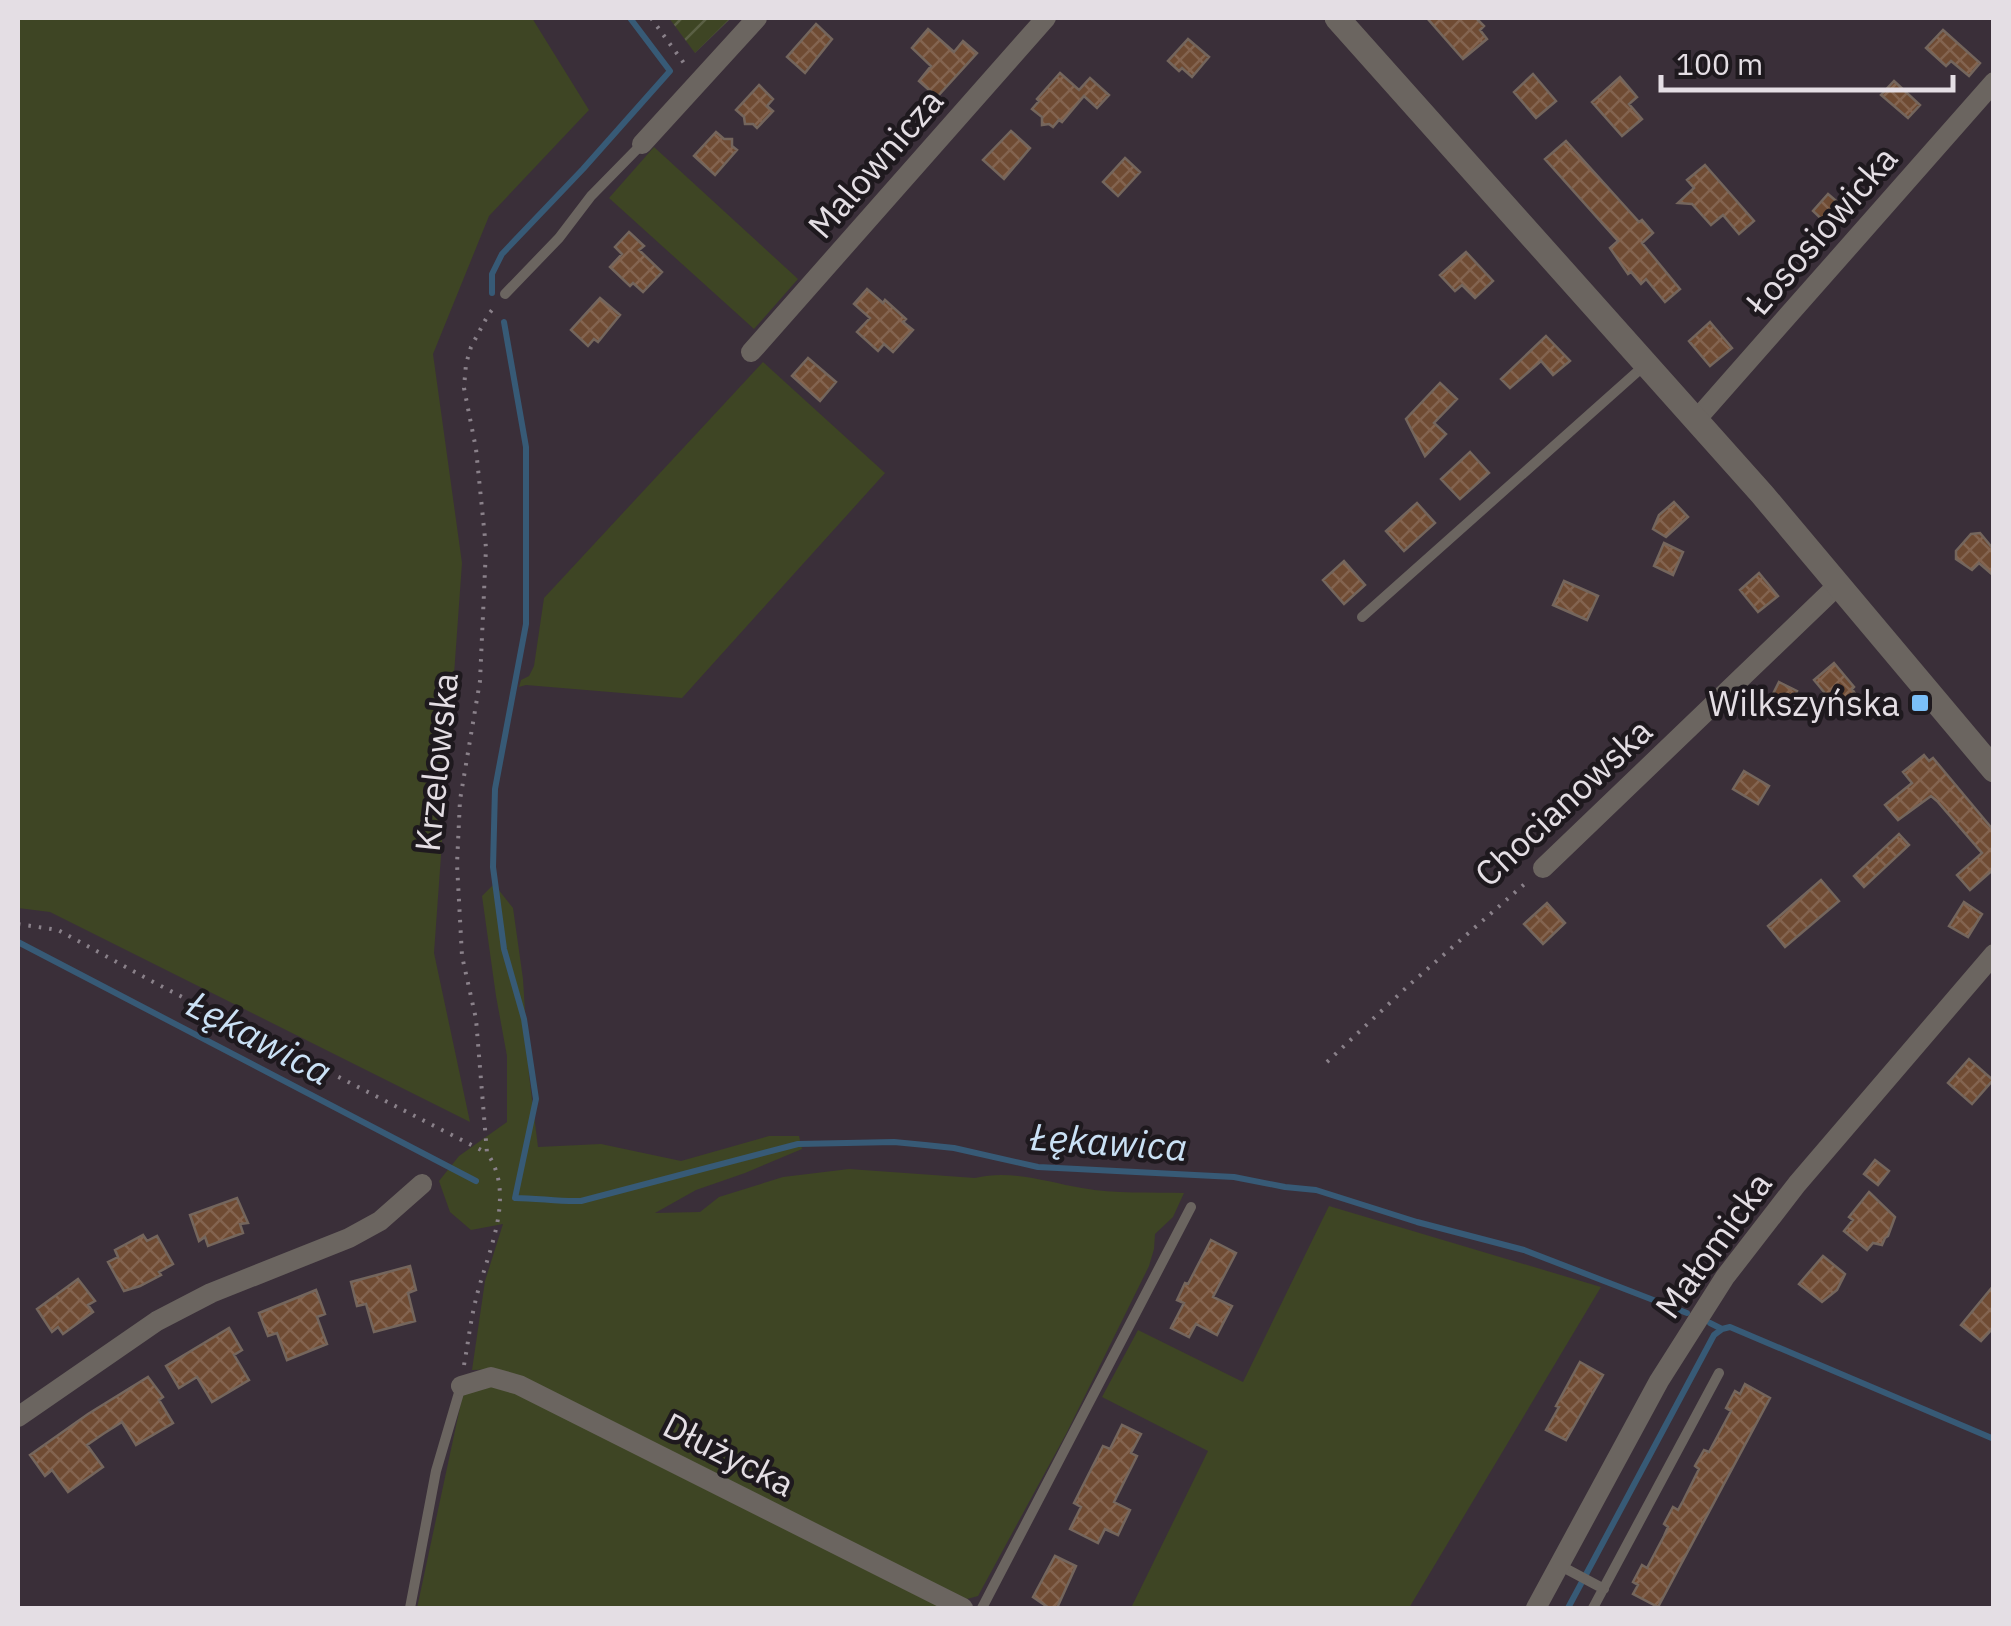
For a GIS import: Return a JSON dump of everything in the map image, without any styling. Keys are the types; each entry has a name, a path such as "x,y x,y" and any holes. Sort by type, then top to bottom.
{"street":[{"path":"642,144 758,18"},
{"name":"Malownicza","path":"752,352 1046,18"},
{"path":"1337,18 1696,420 1994,770"},
{"name":"Łososiowicka","path":"1696,420 1994,82"},
{"name":"Chocianowska","path":"1544,868 1838,585"},
{"name":"Małomicka","path":"1536,1608 1565,1568 1659,1381 1725,1277 1796,1184 1994,954"},
{"path":"18,1417 156,1321 210,1293 349,1238 380,1221 422,1184"},
{"name":"Dłużycka","path":"461,1386 491,1377 519,1385 963,1608"}],"lane":[{"path":"505,294 559,238 590,196 642,144"},
{"path":"1362,616 1646,364"},
{"path":"982,1608 1191,1208"},
{"path":"1593,1608 1720,1374"},
{"path":"410,1608 436,1471 461,1386"},
{"path":"1565,1568 1601,1587"}],"path":[{"path":"650,18 683,64 704,76"},
{"name":"Krzelowska","path":"461,1386 475,1303 496,1228 499,1191 496,1166 487,1153 476,1020 462,956 457,864 460,800 480,681 486,548 476,450 464,388 471,347 505,294"},
{"name":"Chocianowska","path":"1327,1062 1544,868"},
{"path":"18,924 58,930 487,1153"}],"green space":[{"path":"18,18 532,18 589,110 489,216 433,354 462,563 434,953 470,1122 50,912 18,908"},
{"path":"669,18 731,18 695,53"},
{"path":"654,147 798,279 754,329 609,198"},
{"path":"763,362 885,473 682,698 519,687 534,666 544,598"},
{"path":"494,884 513,908 538,1147 601,1144 681,1161 769,1136 799,1136 802,1149 696,1190 655,1213 700,1212 719,1197 783,1177 849,1169 975,1178 1015,1176 1095,1190 1184,1193 1173,1217 1155,1234 1149,1266 1066,1434 978,1596 967,1599 497,1369 472,1370 485,1281 503,1224 471,1230 450,1212 439,1181 459,1156 507,1122 507,1056 482,896"},
{"path":"1329,1206 1601,1287 1409,1608 1131,1608 1208,1451 1102,1397 1138,1330 1243,1382"},
{"path":"489,1381 950,1608 417,1608 462,1398 467,1390"}],"building":[{"path":"1427,18 1476,18 1484,26 1480,30 1487,39 1463,59"},
{"path":"816,24 832,39 805,73 787,57"},
{"path":"928,29 954,52 963,41 977,53 937,97 919,81 931,66 912,48"},
{"path":"1943,30 1980,63 1969,76 1951,61 1946,66 1926,48"},
{"path":"1188,39 1209,57 1192,77 1168,61"},
{"path":"1060,73 1079,90 1090,78 1109,95 1097,108 1084,96 1062,122 1059,120 1053,127 1042,125 1042,117 1032,109"},
{"path":"1533,74 1556,101 1536,118 1514,92"},
{"path":"1620,77 1637,97 1629,104 1642,119 1622,136 1592,102"},
{"path":"1894,81 1920,105 1908,118 1881,95"},
{"path":"759,85 773,99 767,106 773,111 757,128 745,124 736,110"},
{"path":"1011,131 1030,148 1004,179 983,160"},
{"path":"716,132 724,139 732,139 737,150 715,175 694,156"},
{"path":"1566,141 1653,233 1642,243 1680,289 1665,302 1646,279 1641,284 1631,272 1628,274 1610,248 1618,241 1545,159"},
{"path":"1125,158 1140,172 1118,196 1103,182"},
{"path":"1705,165 1754,221 1739,234 1723,215 1711,225 1692,204 1678,203 1694,188 1687,180"},
{"path":"1828,194 1848,211 1832,229 1813,211"},
{"path":"629,232 644,246 639,250 662,272 643,292 633,283 630,286 610,267 622,254 615,247"},
{"path":"1466,252 1493,281 1475,298 1462,285 1455,291 1440,275"},
{"path":"867,289 883,303 885,300 913,330 893,352 884,344 878,351 857,332 870,318 854,304"},
{"path":"600,298 620,315 598,342 594,339 588,346 571,330"},
{"path":"1710,322 1732,348 1710,366 1689,341"},
{"path":"1546,336 1570,361 1553,375 1541,361 1510,388 1501,379"},
{"path":"808,358 836,382 820,401 792,376"},
{"path":"1440,383 1457,399 1434,423 1446,434 1425,456 1406,419"},
{"path":"1470,452 1489,473 1460,499 1441,479"},
{"path":"1674,502 1688,517 1666,537 1653,529 1659,515"},
{"path":"1417,503 1435,523 1404,551 1386,531"},
{"path":"1980,533 1994,550 1994,576 1979,563 1972,570 1956,559 1956,551 1971,534"},
{"path":"1664,543 1683,552 1673,575 1654,566"},
{"path":"1344,561 1365,585 1344,604 1323,580"},
{"path":"1759,573 1778,596 1758,612 1740,590"},
{"path":"1564,581 1598,596 1587,620 1553,605"},
{"path":"1834,663 1856,695 1839,710 1814,680"},
{"path":"1779,682 1797,691 1789,707 1771,698"},
{"path":"1924,755 1929,761 1933,758 1994,831 1994,869 1970,890 1957,875 1982,853 1937,801 1931,796 1898,820 1885,805 1912,783 1903,772"},
{"path":"1744,771 1769,786 1758,804 1733,789"},
{"path":"1899,834 1909,845 1864,887 1854,876"},
{"path":"1821,880 1839,901 1785,947 1768,926"},
{"path":"1964,902 1982,914 1968,937 1949,926"},
{"path":"1547,903 1565,923 1543,944 1524,924"},
{"path":"1969,1059 1993,1080 1972,1104 1948,1083"},
{"path":"1875,1160 1889,1171 1878,1185 1864,1174"},
{"path":"1869,1192 1895,1217 1882,1245 1873,1243 1867,1250 1844,1231 1853,1220 1849,1217"},
{"path":"237,1198 248,1223 240,1224 243,1233 208,1246 205,1237 199,1241 190,1215"},
{"path":"143,1235 147,1241 157,1236 173,1264 159,1272 161,1275 124,1291 108,1262 118,1257 115,1250"},
{"path":"1211,1240 1236,1253 1213,1297 1232,1306 1217,1335 1196,1324 1189,1337 1171,1328 1184,1303 1177,1300"},
{"path":"1823,1256 1845,1274 1837,1290 1822,1302 1799,1284"},
{"path":"410,1266 416,1290 408,1293 415,1321 374,1332 366,1304 357,1306 351,1282"},
{"path":"78,1279 95,1301 88,1305 93,1312 63,1334 58,1327 52,1332 37,1309"},
{"path":"1994,1285 1994,1327 1981,1341 1961,1325"},
{"path":"316,1290 325,1314 317,1317 327,1344 287,1360 277,1333 268,1336 259,1313"},
{"path":"229,1328 242,1350 234,1355 249,1380 212,1402 197,1377 179,1388 166,1366"},
{"path":"1580,1362 1603,1375 1566,1440 1546,1430"},
{"path":"148,1377 163,1397 159,1400 173,1423 136,1445 122,1422 103,1434 87,1445 103,1467 68,1492 52,1470 45,1476 30,1455"},
{"path":"1745,1384 1770,1398 1658,1607 1633,1594 1638,1585 1633,1582 1642,1565 1647,1568 1668,1527 1664,1524 1673,1507 1678,1510 1699,1469 1695,1466 1704,1450 1709,1452 1731,1411 1726,1408 1735,1391 1740,1394"},
{"path":"1122,1425 1141,1434 1131,1453 1137,1456 1114,1502 1130,1510 1118,1535 1105,1529 1098,1543 1070,1529 1081,1507 1074,1503 1103,1446 1110,1449"},
{"path":"1055,1556 1076,1566 1057,1608 1049,1608 1033,1597"}],"waterway":[{"path":"492,293 492,274 502,254 670,71 630,18"},
{"name":"Łękawica","path":"504,322 526,447 526,624 495,789 493,867 504,949 524,1019 536,1099 515,1198 581,1201 798,1144 925,1145 1038,1167 1234,1177 1316,1190 1524,1250 1687,1313"},
{"name":"Łękawica","path":"18,942 476,1181"},
{"name":"Łękawica","path":"1710,1323 1722,1329 1730,1327 1994,1439"},
{"path":"1568,1608 1714,1335 1722,1329"}],"place":[{"name":"Wilkszyńska","path":"1920,703"}]}
